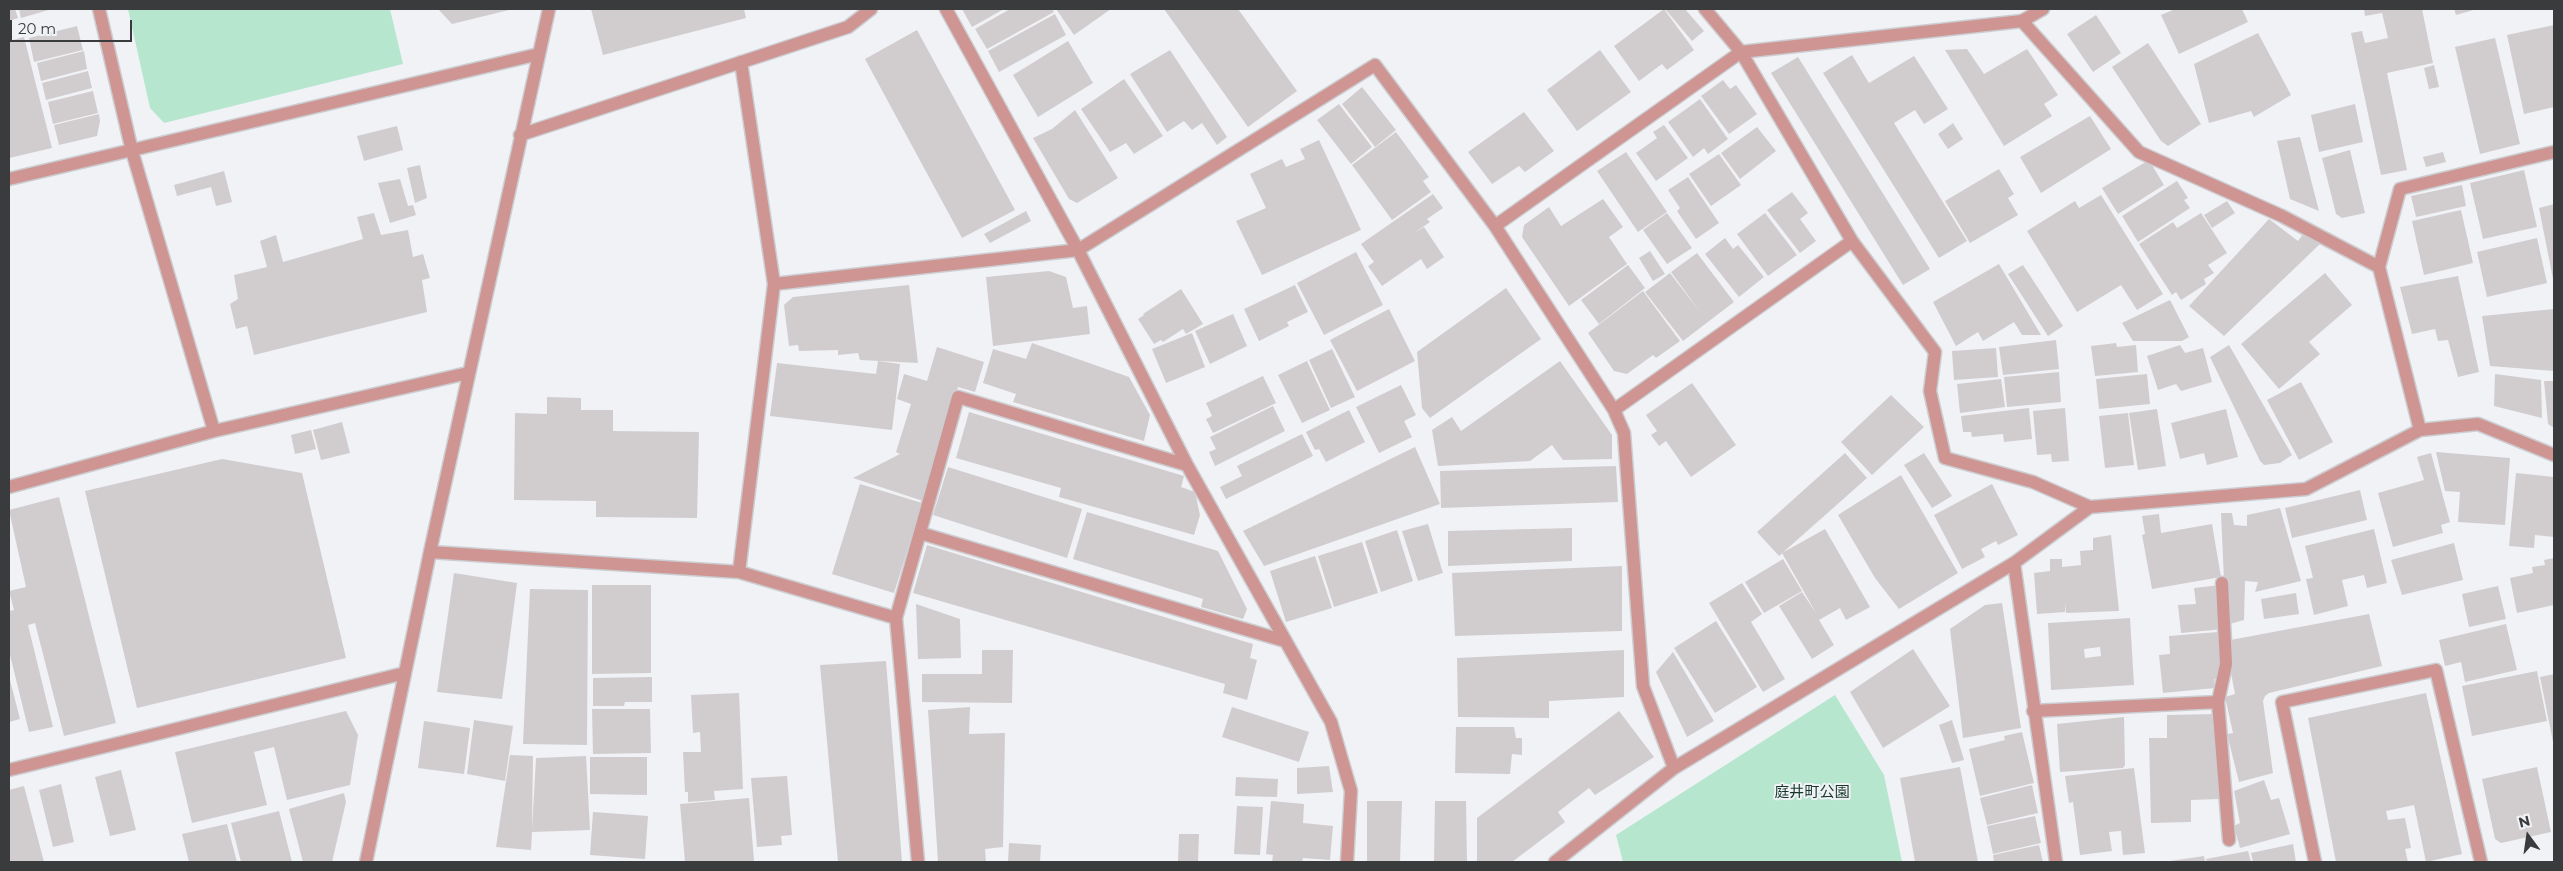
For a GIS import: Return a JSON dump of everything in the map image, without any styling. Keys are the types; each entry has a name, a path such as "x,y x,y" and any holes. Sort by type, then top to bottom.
{"street":[{"path":"99,9 132,151 214,431"},
{"path":"366,862 468,373 549,9"},
{"path":"520,135 848,27 870,9"},
{"path":"946,9 1078,250 1187,465 1331,722 1351,791 1347,862"},
{"path":"1705,9 1741,52 1852,242 1935,352 1930,391 1945,458 2033,482 2090,507 2306,489 2420,430 2478,424 2554,455"},
{"path":"1494,226 1741,52 2022,21 2043,9"},
{"path":"2022,21 2139,152 2282,216 2379,267"},
{"path":"9,180 539,54"},
{"path":"739,572 774,284 741,62"},
{"path":"774,284 1078,250 1375,65 1494,226 1614,410 1624,433 1642,686 1674,768"},
{"path":"2420,430 2379,267 2400,189 2554,152"},
{"path":"1614,410 1852,242"},
{"path":"9,487 214,431 468,373"},
{"path":"918,862 896,618 958,397 1187,465"},
{"path":"1555,862 1674,768 2014,563 2090,507"},
{"path":"920,533 1286,641"},
{"path":"430,552 739,572 896,618"},
{"path":"2014,563 2033,711 2056,862"},
{"path":"2222,583 2226,664 2218,702 2229,840"},
{"path":"2314,862 2282,702 2436,670 2481,862"},
{"path":"9,770 405,673"},
{"path":"2033,711 2218,702"}],"green space":[{"path":"128,9 390,9 403,64 164,123 150,108"},
{"name":"庭井町公園","path":"1835,695 1884,775 1902,862 1623,862 1616,835"}],"building":[{"path":"9,9 15,9 18,18 9,21"},
{"path":"19,9 52,9 21,18"},
{"path":"438,9 513,9 452,24"},
{"path":"591,9 744,9 746,18 603,55"},
{"path":"962,9 1004,9 972,27"},
{"path":"1010,9 1052,9 1054,12 987,49 975,29"},
{"path":"1056,9 1111,9 1074,35"},
{"path":"1164,9 1238,9 1297,91 1248,127"},
{"path":"1664,9 1694,50 1667,70 1662,64 1639,81 1614,46"},
{"path":"1665,9 1685,9 1704,31 1692,41"},
{"path":"2175,9 2242,9 2248,22 2179,54 2161,15"},
{"path":"2364,9 2422,9 2433,63 2387,73 2407,170 2381,175 2351,33 2362,31 2365,43 2388,38 2382,13 2365,16"},
{"path":"2454,9 2477,9 2456,15"},
{"path":"1055,14 1066,35 999,72 988,51"},
{"path":"2096,15 2121,53 2093,72 2067,34"},
{"path":"2554,25 2554,107 2524,114 2507,35"},
{"path":"77,26 83,50 34,62 29,38"},
{"path":"917,30 1015,210 962,238 865,59"},
{"path":"2258,33 2291,95 2254,117 2251,111 2209,123 2194,64"},
{"path":"24,37 52,148 9,158 9,41"},
{"path":"2495,38 2520,144 2480,154 2455,47"},
{"path":"1068,41 1093,83 1038,117 1013,75"},
{"path":"2148,43 2201,124 2168,146 2161,141 2112,67"},
{"path":"1967,49 1984,74 2027,49 2058,95 2044,104 2052,116 2004,146 1945,50"},
{"path":"1170,50 1227,137 1217,145 1202,123 1192,130 1184,121 1167,132 1130,74"},
{"path":"1600,50 1631,92 1577,131 1547,90"},
{"path":"84,51 87,69 41,81 37,63"},
{"path":"1852,55 1869,83 1914,56 1948,109 1924,124 1915,110 1894,123 1967,241 1939,258 1823,73"},
{"path":"1798,57 1930,269 1903,285 1771,73"},
{"path":"2434,65 2439,87 2429,89 2424,68"},
{"path":"88,71 92,88 46,100 42,83"},
{"path":"1124,79 1163,136 1134,154 1126,143 1110,152 1081,109"},
{"path":"1723,80 1730,89 1736,85 1757,114 1729,134 1701,96"},
{"path":"1362,87 1396,130 1375,147 1342,104"},
{"path":"93,91 98,113 53,124 48,102"},
{"path":"1700,99 1728,139 1708,154 1704,148 1693,157 1668,122"},
{"path":"1339,104 1372,147 1351,164 1317,120"},
{"path":"2355,104 2363,142 2319,152 2311,115"},
{"path":"1075,110 1118,178 1077,203 1069,199 1033,138 1052,129"},
{"path":"1524,112 1554,151 1525,172 1519,166 1492,184 1468,152"},
{"path":"99,114 100,121 97,136 59,145 54,125"},
{"path":"2090,116 2111,149 2041,193 2020,157"},
{"path":"1953,123 1963,139 1948,149 1938,134"},
{"path":"1664,125 1688,158 1656,181 1636,153 1657,138 1653,132"},
{"path":"397,126 403,150 364,161 357,136"},
{"path":"1757,127 1776,151 1740,179 1721,153"},
{"path":"1396,132 1429,177 1423,181 1431,192 1392,220 1352,165"},
{"path":"2300,137 2319,211 2290,199 2277,141"},
{"path":"1319,140 1361,230 1262,275 1236,221 1266,208 1250,174 1282,159 1286,167 1305,159 1300,149"},
{"path":"2350,150 2365,213 2342,218 2336,214 2322,158"},
{"path":"1626,152 1667,212 1638,232 1597,171"},
{"path":"2443,152 2446,162 2426,167 2423,157"},
{"path":"1719,154 1741,185 1711,206 1689,174"},
{"path":"2149,160 2164,185 2118,214 2102,188"},
{"path":"420,165 427,198 415,203 407,168"},
{"path":"1999,169 2014,194 2008,198 2018,215 1970,243 1945,201"},
{"path":"2524,170 2537,227 2483,239 2470,183"},
{"path":"224,171 232,202 216,206 211,187 177,196 174,185"},
{"path":"1688,177 1719,223 1696,239 1677,211 1680,208 1668,190"},
{"path":"400,179 408,206 413,205 416,215 390,223 378,183"},
{"path":"2177,181 2188,198 2184,200 2190,208 2138,242 2122,216"},
{"path":"2462,185 2466,206 2416,217 2411,196"},
{"path":"1792,192 1808,213 1800,219 1816,241 1800,253 1767,210"},
{"path":"1433,194 1443,208 1427,219 1430,222 1414,233 1424,227 1444,257 1427,269 1421,259 1382,286 1368,266 1374,262 1361,244"},
{"path":"2101,195 2163,294 2137,310 2121,285 2077,312 2027,231 2075,201 2079,208"},
{"path":"1603,199 1623,227 1609,237 1627,264 1569,306 1522,237 1524,225 1549,207 1561,226"},
{"path":"2227,201 2235,213 2212,228 2204,215"},
{"path":"2554,204 2554,279 2553,279 2539,208"},
{"path":"2461,210 2473,263 2424,275 2412,221"},
{"path":"1026,211 1031,221 990,243 984,234"},
{"path":"374,213 381,235 408,230 413,257 423,254 430,278 422,280 427,312 254,355 247,326 236,329 230,304 238,299 234,275 267,267 260,241 276,235 283,262 363,239 357,217"},
{"path":"1667,213 1692,248 1667,264 1643,230"},
{"path":"1765,213 1797,255 1768,276 1737,234"},
{"path":"2201,213 2227,253 2208,265 2214,273 2204,279 2206,284 2181,300 2176,292 2172,295 2139,244 2173,222 2177,228"},
{"path":"2269,219 2298,241 2303,234 2320,244 2224,336 2189,306"},
{"path":"1725,238 1733,249 1738,245 1764,277 1739,297 1705,254"},
{"path":"2537,238 2547,283 2487,297 2477,252"},
{"path":"1650,251 1665,274 1653,281 1639,258"},
{"path":"1356,252 1383,305 1324,335 1297,283"},
{"path":"1697,253 1734,302 1683,341 1645,292 1670,273 1700,312 1671,272"},
{"path":"1999,264 2041,335 2022,335 2014,322 1983,341 1978,332 1956,346 1933,302"},
{"path":"1628,265 1645,288 1599,324 1581,300"},
{"path":"2023,265 2063,326 2048,336 2008,274"},
{"path":"1049,271 1066,277 1073,308 1087,306 1090,334 993,346 986,277"},
{"path":"2325,273 2352,305 2309,342 2320,354 2279,389 2241,344"},
{"path":"2458,276 2479,372 2458,377 2448,340 2438,341 2435,329 2412,334 2400,287"},
{"path":"909,285 918,363 860,360 858,353 838,355 838,350 799,351 798,345 789,346 784,305 793,297"},
{"path":"1295,285 1308,312 1287,322 1289,326 1259,341 1244,309"},
{"path":"1506,288 1541,339 1430,418 1422,408 1417,352"},
{"path":"1181,289 1203,324 1186,334 1183,329 1163,342 1161,340 1154,344 1138,319"},
{"path":"1643,291 1680,341 1656,358 1653,355 1627,374 1614,371 1588,333"},
{"path":"2170,300 2189,337 2182,341 2133,341 2122,323"},
{"path":"1389,309 1415,361 1357,391 1330,340"},
{"path":"2554,309 2554,371 2490,366 2482,316"},
{"path":"1233,314 1247,346 1210,364 1195,331"},
{"path":"1192,333 1205,367 1166,383 1152,349"},
{"path":"2056,340 2059,369 2003,375 1999,347"},
{"path":"1032,343 1129,377 1150,415 1144,441 1013,402 1016,394 983,383 993,349 1026,359"},
{"path":"2116,343 2117,347 2136,345 2138,372 2095,376 2091,346"},
{"path":"2180,345 2185,353 2203,348 2212,382 2181,391 2176,384 2158,390 2147,356"},
{"path":"2229,345 2292,455 2280,463 2264,465 2260,461 2210,357"},
{"path":"937,347 984,362 975,392 958,387 923,501 853,478 900,454 896,452 911,404 897,399 904,374 927,381"},
{"path":"1996,348 1998,377 1954,380 1952,351"},
{"path":"1332,349 1355,397 1331,408 1309,360"},
{"path":"878,361 900,364 892,430 770,416 777,363 876,374"},
{"path":"1307,361 1330,410 1302,423 1278,375"},
{"path":"1560,361 1612,435 1612,459 1563,460 1552,445 1530,461 1438,466 1432,430 1452,417 1461,431"},
{"path":"2059,372 2061,402 2007,407 2004,377"},
{"path":"2147,374 2150,404 2099,409 2096,379"},
{"path":"2495,374 2541,380 2542,418 2494,406"},
{"path":"1263,376 1276,403 1213,433 1206,419 1212,416 1206,403"},
{"path":"2001,379 2005,407 1960,413 1957,384"},
{"path":"2544,381 2554,381 2554,428 2548,424"},
{"path":"2301,382 2333,442 2299,460 2267,400"},
{"path":"1692,383 1736,445 1691,477 1666,441 1659,446 1651,435 1657,431 1646,415"},
{"path":"1401,385 1416,415 1404,421 1412,437 1379,453 1356,407"},
{"path":"1891,395 1924,427 1872,475 1841,442"},
{"path":"547,397 581,398 581,410 613,410 613,431 699,432 697,518 596,517 596,501 514,500 515,413 547,414"},
{"path":"1273,406 1285,431 1215,466 1209,452 1216,449 1210,437"},
{"path":"2029,408 2032,439 2004,442 2003,434 1972,437 1971,432 1963,432 1961,416"},
{"path":"2065,408 2069,461 2052,462 2051,454 2037,455 2033,411"},
{"path":"2157,409 2166,466 2138,470 2129,413"},
{"path":"2226,409 2238,457 2207,465 2204,453 2180,459 2171,423"},
{"path":"1349,410 1365,442 1326,462 1319,449 1315,450 1306,432"},
{"path":"969,412 1184,476 1181,487 1195,492 1200,515 1194,535 1059,497 1061,488 956,458"},
{"path":"2128,413 2134,465 2105,468 2099,416"},
{"path":"342,422 350,453 321,460 313,430"},
{"path":"311,430 316,449 295,454 291,435"},
{"path":"1302,434 1313,456 1226,499 1220,487 1242,476 1237,466"},
{"path":"1415,447 1440,504 1264,566 1243,531"},
{"path":"2436,452 2510,458 2505,525 2458,522 2460,492 2445,491"},
{"path":"1845,453 1867,478 1779,556 1757,532"},
{"path":"1924,453 1952,496 1932,508 1904,465"},
{"path":"2431,453 2450,522 2441,525 2443,533 2393,547 2378,493 2424,480 2417,457"},
{"path":"222,459 302,473 346,658 137,708 85,491"},
{"path":"1616,466 1618,502 1441,508 1440,471"},
{"path":"948,467 1082,509 1067,558 933,515"},
{"path":"2516,473 2554,477 2554,537 2535,535 2534,548 2509,546"},
{"path":"1901,475 1958,573 1899,609 1875,578 1838,515"},
{"path":"860,484 922,503 894,593 832,574"},
{"path":"1992,484 2018,535 1998,545 1996,541 1981,549 1985,557 1962,569 1934,515"},
{"path":"2360,490 2367,520 2292,538 2285,508"},
{"path":"59,497 116,723 64,736 35,623 28,625 53,727 29,732 9,651 9,611 14,610 9,591 26,587 9,510"},
{"path":"2280,508 2301,581 2255,592 2258,582 2245,581 2244,620 2226,625 2221,513 2232,513 2234,525 2247,526 2247,515"},
{"path":"1087,512 1218,551 1247,609 1243,619 1201,607 1203,599 1073,559"},
{"path":"2159,514 2161,533 2212,524 2221,577 2152,589 2142,535 2145,534 2142,516"},
{"path":"1428,524 1443,573 1418,581 1402,531"},
{"path":"1572,528 1572,561 1448,566 1448,531"},
{"path":"1825,529 1870,607 1846,620 1840,608 1819,620 1834,645 1812,659 1779,606 1802,592 1816,613 1782,553"},
{"path":"2374,529 2387,583 2367,588 2364,575 2342,580 2348,606 2314,615 2306,579 2313,578 2305,546"},
{"path":"1397,530 1413,581 1381,592 1365,541"},
{"path":"2111,535 2119,611 2066,613 2065,603 2065,612 2037,614 2034,573 2050,571 2050,559 2062,559 2062,567 2081,565 2080,551 2093,550 2093,538"},
{"path":"1362,542 1378,593 1334,607 1318,556"},
{"path":"2454,543 2463,580 2402,595 2391,560"},
{"path":"927,545 1253,644 1250,658 1257,660 1247,700 1223,693 1225,684 913,593"},
{"path":"1315,556 1332,608 1286,622 1270,571"},
{"path":"2554,558 2554,605 2517,613 2510,578 2533,573 2532,567 2545,565 2544,560"},
{"path":"1783,559 1802,591 1764,613 1745,582"},
{"path":"1622,566 1622,631 1455,636 1452,573"},
{"path":"454,573 517,583 502,699 437,692"},
{"path":"1742,583 1762,614 1751,622 1785,679 1763,692 1709,603"},
{"path":"592,585 651,585 651,673 592,674"},
{"path":"2220,585 2224,629 2181,633 2178,605 2196,604 2194,588"},
{"path":"2498,586 2506,619 2469,627 2462,594"},
{"path":"530,589 588,590 587,745 523,744"},
{"path":"2296,593 2299,614 2264,619 2261,599"},
{"path":"2002,603 2021,728 1963,738 1950,629 1985,605"},
{"path":"916,604 960,619 961,658 918,659"},
{"path":"2369,614 2382,666 2269,693 2265,696 2263,701 2273,773 2239,782 2227,734 2233,733 2225,697 2235,694 2225,641"},
{"path":"2130,618 2134,685 2051,690 2048,623","holes":["2100,647 2101,656 2085,658 2084,649"]},
{"path":"1716,621 1757,687 1715,713 1674,648"},
{"path":"2506,624 2517,670 2465,682 2461,662 2445,666 2439,640"},
{"path":"2218,632 2222,678 2214,679 2215,688 2163,693 2159,655 2170,654 2169,636"},
{"path":"1913,649 1950,706 1883,748 1850,692"},
{"path":"982,650 1013,650 1012,703 922,702 922,674 982,674"},
{"path":"1624,650 1624,697 1549,701 1549,718 1458,717 1457,658"},
{"path":"1673,652 1714,721 1687,737 1656,672"},
{"path":"886,661 902,862 838,862 820,665"},
{"path":"2537,671 2547,721 2472,736 2462,686"},
{"path":"2554,674 2554,742 2553,742 2540,677"},
{"path":"9,676 20,719 9,722"},
{"path":"652,677 652,702 625,702 624,706 593,706 593,678"},
{"path":"739,693 743,789 714,791 715,800 688,802 688,792 685,792 683,752 701,752 700,732 693,733 691,695"},
{"path":"2426,693 2462,854 2426,862 2414,805 2386,811 2388,820 2405,818 2411,848 2405,849 2408,862 2336,862 2308,718"},
{"path":"970,707 969,734 1005,733 1003,847 985,849 986,862 938,862 928,710"},
{"path":"1232,707 1309,732 1299,762 1222,737"},
{"path":"592,709 650,709 651,753 593,754"},
{"path":"346,711 358,735 350,785 287,800 274,747 254,752 267,805 192,823 175,752"},
{"path":"1619,711 1654,757 1595,795 1589,788 1558,812 1565,822 1512,862 1477,862 1477,818"},
{"path":"2217,714 2219,799 2191,800 2191,822 2151,823 2149,738 2167,738 2167,715"},
{"path":"2124,717 2125,765 2123,768 2060,772 2057,724"},
{"path":"474,720 513,726 505,781 467,774"},
{"path":"1952,720 1964,760 1952,763 1939,725"},
{"path":"424,721 470,728 464,774 418,768"},
{"path":"1456,727 1514,727 1516,738 1522,738 1522,755 1512,754 1510,774 1455,773"},
{"path":"2022,732 2034,783 1980,796 1969,749 2005,740 2004,736"},
{"path":"510,755 533,756 532,830 536,758 586,756 590,830 532,832 531,850 496,847"},
{"path":"590,757 647,757 647,795 590,794"},
{"path":"1329,766 1333,792 1297,794 1297,768"},
{"path":"1960,767 1978,862 1915,862 1900,778"},
{"path":"2537,767 2551,832 2501,843 2495,839 2482,779"},
{"path":"2134,768 2145,853 2123,855 2121,831 2109,832 2112,851 2080,855 2073,802 2069,803 2065,776"},
{"path":"121,770 136,830 110,836 95,777"},
{"path":"787,776 792,835 781,836 782,845 757,847 751,778"},
{"path":"1236,777 1278,779 1277,797 1235,796"},
{"path":"2264,780 2271,800 2279,798 2290,834 2240,848 2234,826 2240,823 2234,791"},
{"path":"61,784 74,842 53,847 39,790"},
{"path":"2032,785 2038,813 1987,825 1980,798"},
{"path":"24,786 44,862 9,862 9,790"},
{"path":"344,793 346,802 332,862 303,862 289,809"},
{"path":"749,798 754,861 685,862 680,804"},
{"path":"1271,801 1304,804 1303,823 1333,826 1330,860 1303,858 1302,862 1272,862 1273,855 1266,854"},
{"path":"1367,801 1402,801 1400,862 1367,862"},
{"path":"1435,801 1466,801 1467,862 1434,862"},
{"path":"1237,806 1263,807 1260,855 1234,854"},
{"path":"279,811 292,862 241,862 231,823"},
{"path":"593,812 648,816 645,859 590,855"},
{"path":"2035,816 2041,843 1993,854 1987,826"},
{"path":"227,824 237,862 189,862 182,834"},
{"path":"1179,834 1199,834 1198,862 1178,862"},
{"path":"1009,843 1041,845 1040,862 1008,862"},
{"path":"2293,844 2296,862 2253,862 2251,853"},
{"path":"2039,845 2043,862 1994,862 1993,855"},
{"path":"2248,851 2251,862 2207,862 2206,859"},
{"path":"2204,856 2205,862 2170,862 2170,861"}]}
